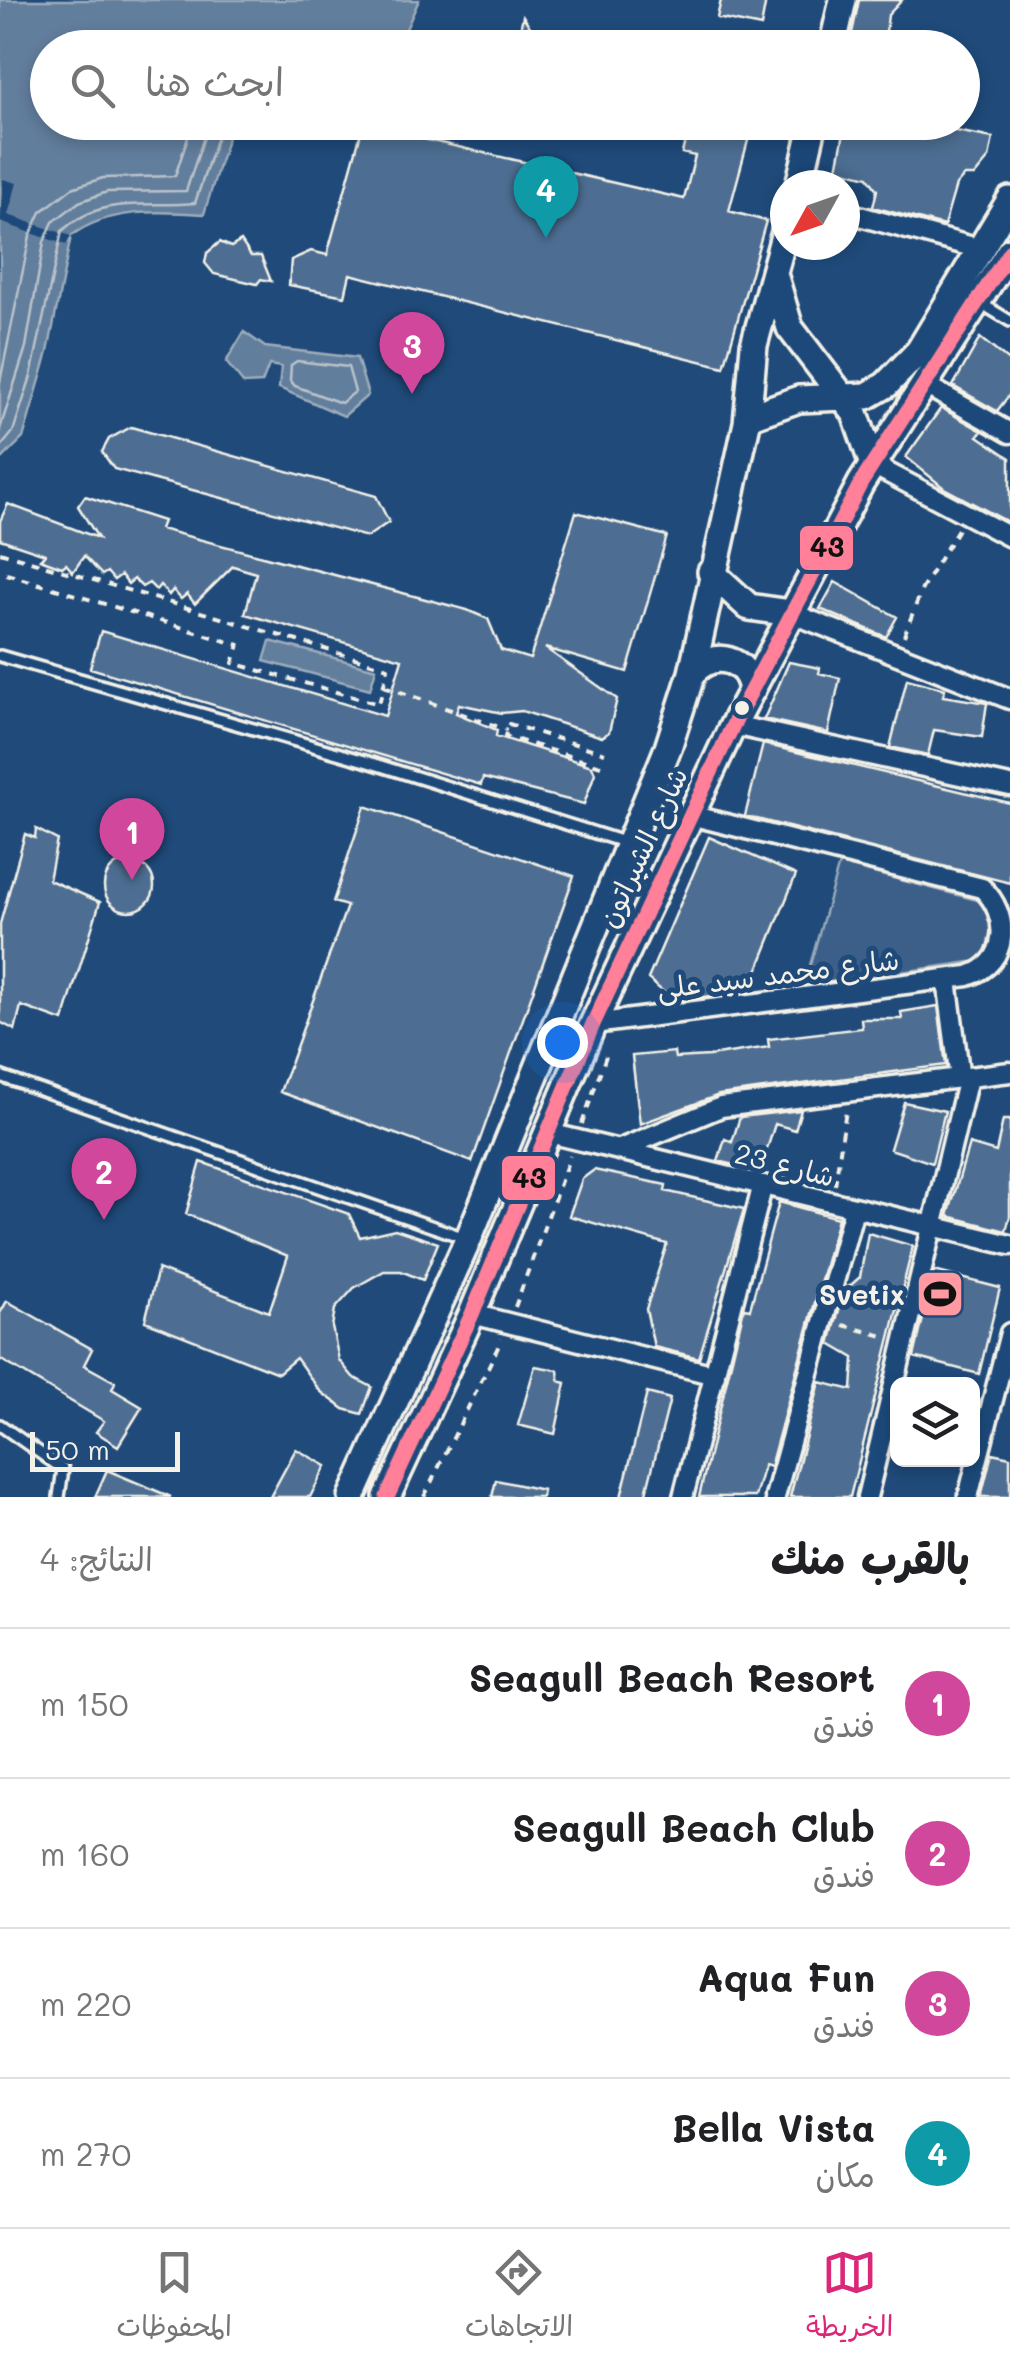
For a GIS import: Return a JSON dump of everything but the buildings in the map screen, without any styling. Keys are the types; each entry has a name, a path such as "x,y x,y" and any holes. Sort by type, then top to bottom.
{"street":[{"path":"836,30 843,0"},
{"path":"803,170 810,140"},
{"path":"748,418 800,400 867,396 902,370 918,352 1010,200"},
{"path":"860,216 980,249"},
{"name":"شارع الشيراتون","path":"387,1497 472,1314 548,1132 606,1022 690,815 733,725 872,465 1010,252"},
{"name":"شارع الشيراتون","path":"352,1497 468,1240 668,748 692,673 711,572 748,418 754,345 776,260"},
{"path":"773,268 790,328 865,432 872,465 1010,536"},
{"path":"926,386 1010,433"},
{"path":"711,572 749,607 791,613 1010,698"},
{"path":"692,673 708,660 728,659 746,671 752,690"},
{"path":"733,725 1010,786"},
{"name":"شارع محمد سيد على","path":"606,1022 968,976 987,968 1004,942 1002,912 982,888 690,815"},
{"path":"868,1497 934,1227 964,1079 946,980"},
{"path":"620,1149 721,1107 1010,1072"},
{"name":"شارع 23","path":"548,1132 762,1188 1010,1246"},
{"path":"683,1497 762,1188"},
{"path":"775,1497 854,1209"},
{"path":"472,1314 714,1374"},
{"path":"968,1497 1010,1334"}],"lane":[{"path":"979,302 1010,321"},
{"path":"0,656 366,761 629,844"},
{"path":"0,1076 468,1240"},
{"path":"0,1425 63,1469 59,1497"}],"path":[{"path":"897,654 922,589 966,516"},
{"path":"0,552 388,668 378,704 233,663 239,645 0,572"},
{"path":"383,686 507,730"},
{"path":"602,766 505,736 509,724 605,753"},
{"path":"424,1497 510,1323 576,1140 606,1022"},
{"path":"832,1204 849,1091"},
{"path":"824,1320 906,1342"}],"shaded area":[{"path":"839,864 996,905 984,960 804,986"}],"water":[{"path":"0,0 419,0 406,30 30,30 30,140 227,140 204,214 151,212 117,216 71,236 48,352 23,438 0,461"},
{"path":"244,332 265,347 357,358 368,395 344,416 279,388 281,367 269,365 262,383 244,384 226,362"},
{"path":"270,641 376,669 370,689 264,661"}],"pier":[{"path":"3,179 17,183 8,215 71,236 66,245 0,222"}],"transit line":[{"name":"43","path":"387,1497 472,1314 593,1024 733,725 861,483 1010,251"}],"place":[{"name":"Bella Vista","path":"546,238"},
{"name":"Aqua Fun","path":"412,394"},
{"name":"Seagull Beach Resort","path":"132,880"},
{"name":"Seagull Beach Club","path":"104,1220"},
{"name":"Svetix","path":"940,1294"}]}
